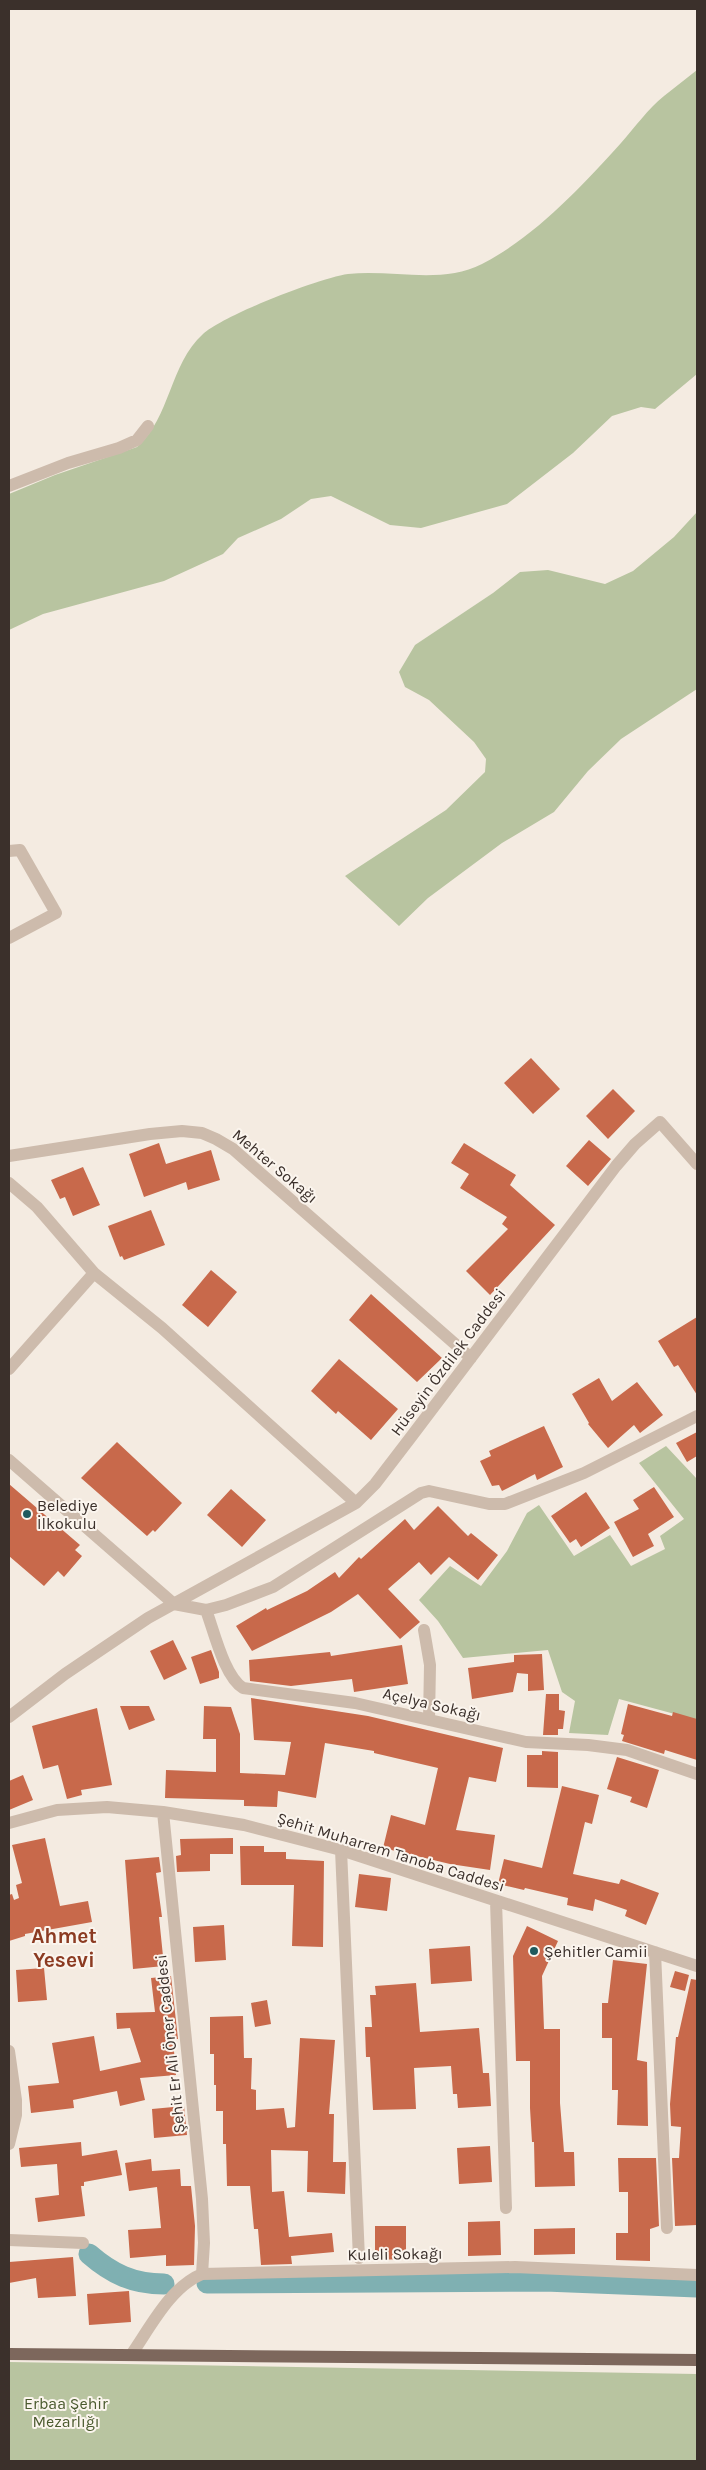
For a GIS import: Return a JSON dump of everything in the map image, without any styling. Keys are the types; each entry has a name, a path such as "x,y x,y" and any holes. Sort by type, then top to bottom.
{"main road":[{"path":"9,2354 697,2360"}],"street":[{"path":"9,486 68,463 119,448 137,440 148,426"},
{"path":"9,851 20,850 56,913 9,938"},
{"name":"Hüseyin Özdilek Caddesi","path":"9,1717 124,1633 356,1503 375,1484 616,1166 660,1122 697,1164"},
{"name":"Mehter Sokağı","path":"9,1156 150,1134 182,1131 202,1133 216,1138 233,1149 471,1358"},
{"path":"9,1183 38,1207 94,1273 162,1328 356,1503"},
{"path":"9,1369 94,1273"},
{"path":"9,1460 174,1604 206,1610 226,1605 281,1583 421,1493 429,1491 489,1504 505,1504 584,1473 697,1416"},
{"name":"Açelya Sokağı","path":"206,1610 229,1671 237,1684 243,1688 355,1703 526,1742 588,1744 627,1750 697,1774"},
{"path":"424,1630 430,1665 429,1720"},
{"name":"Şehit Muharrem Tanoba Caddesi","path":"9,1824 39,1814 79,1807 162,1812 244,1826 341,1850 697,1966"},
{"name":"Şehit Er Ali Öner Caddesi","path":"162,1812 202,2199 204,2243 202,2274"},
{"path":"341,1850 359,2258"},
{"path":"496,1901 506,2208"},
{"path":"656,1952 667,2228"},
{"path":"9,2051 16,2100 16,2115 9,2144"},
{"path":"9,2240 83,2243"},
{"name":"Kuleli Sokağı","path":"202,2274 515,2267 697,2275"},
{"path":"132,2356 177,2291 192,2278 202,2274"}],"green space":[{"path":"697,70 697,374 655,409 641,407 612,416 573,453 507,504 421,528 390,525 331,496 311,499 281,519 238,538 223,554 164,581 43,614 9,630 9,494 55,475 137,447 157,421 183,361 203,334 230,317 272,298 334,277 365,273 450,274 482,264 502,253 557,210 606,160 652,107"},
{"path":"697,512 697,689 621,739 588,771 554,812 502,843 428,898 399,926 345,876 446,810 485,772 486,759 474,742 429,700 405,687 399,672 415,645 493,593 520,572 548,570 605,584 633,571 674,537"},
{"path":"666,1446 697,1479 697,1720 619,1699 608,1735 569,1733 575,1701 562,1692 548,1650 463,1658 438,1621 419,1600 450,1566 481,1586 507,1551 527,1513 539,1505 574,1556 610,1535 631,1566 665,1549 660,1536 684,1519 639,1463"},
{"name":"Erbaa Şehir Mezarlığı","path":"9,2362 697,2374 697,2461 9,2461"}],"building":[{"path":"531,1058 560,1089 533,1114 504,1083"},
{"path":"613,1089 635,1111 608,1139 586,1116"},
{"path":"589,1140 611,1159 588,1186 566,1166"},
{"path":"159,1143 166,1164 211,1150 220,1180 188,1190 186,1182 144,1197 129,1154"},
{"path":"464,1143 516,1175 510,1185 555,1225 490,1295 466,1271 508,1229 502,1224 507,1217 460,1188 469,1174 451,1163"},
{"path":"83,1167 100,1205 73,1216 65,1197 60,1199 51,1180"},
{"path":"151,1210 165,1245 124,1260 122,1256 120,1257 108,1226"},
{"path":"211,1270 237,1292 208,1327 182,1305"},
{"path":"371,1294 442,1358 417,1382 349,1320"},
{"path":"697,1317 697,1395 678,1365 674,1367 658,1341"},
{"path":"339,1359 398,1409 371,1440 338,1411 336,1414 311,1391"},
{"path":"599,1378 612,1401 637,1382 663,1415 640,1433 634,1425 608,1448 588,1424 572,1394"},
{"path":"544,1426 563,1467 537,1480 535,1474 502,1491 499,1485 492,1486 480,1461 491,1456 489,1451"},
{"path":"697,1432 697,1456 687,1462 676,1443"},
{"path":"117,1442 182,1503 155,1532 153,1530 147,1536 81,1478"},
{"name":"Belediye İlkokulu","path":"9,1484 80,1545 75,1550 82,1556 64,1577 58,1571 44,1586 9,1556"},
{"path":"654,1487 674,1517 648,1534 654,1546 633,1557 614,1522 639,1509 633,1500"},
{"path":"231,1489 266,1520 242,1547 207,1515"},
{"path":"586,1492 610,1528 581,1547 576,1539 570,1543 551,1516"},
{"path":"438,1506 468,1536 471,1533 498,1555 478,1580 449,1557 431,1575 419,1562 388,1589 420,1622 400,1639 358,1594 331,1612 252,1651 236,1626 266,1608 267,1610 307,1591 335,1572 339,1578 359,1557 361,1559 405,1519 414,1530"},
{"path":"173,1640 187,1669 164,1680 150,1651"},
{"path":"402,1645 408,1684 354,1692 352,1679 291,1686 250,1681 249,1660 330,1652 331,1656"},
{"path":"211,1650 219,1672 219,1678 200,1684 191,1657"},
{"path":"542,1654 544,1690 528,1691 528,1674 517,1673 513,1692 472,1699 468,1668 514,1662 514,1655"},
{"path":"546,1694 559,1694 559,1710 565,1711 563,1729 558,1729 558,1735 543,1735"},
{"path":"251,1698 368,1716 503,1748 496,1782 469,1777 456,1830 495,1835 490,1870 450,1864 383,1848 391,1815 425,1825 438,1768 374,1753 374,1751 325,1743 316,1798 278,1791 277,1807 244,1806 244,1800 165,1798 166,1770 216,1772 216,1739 203,1739 204,1706 231,1707 240,1734 240,1773 285,1775 291,1742 254,1740"},
{"path":"628,1704 672,1716 673,1712 697,1719 697,1760 665,1750 664,1754 622,1741 624,1735 621,1734"},
{"path":"120,1706 149,1706 155,1720 129,1730"},
{"path":"97,1708 112,1785 81,1790 82,1795 67,1799 58,1765 43,1769 32,1726"},
{"path":"542,1751 558,1752 558,1788 527,1787 527,1755 542,1755"},
{"path":"617,1757 659,1770 647,1808 630,1802 632,1797 607,1789"},
{"path":"23,1775 33,1800 9,1810 9,1781"},
{"path":"562,1786 599,1795 592,1824 585,1822 573,1874 619,1884 621,1879 659,1893 646,1925 625,1916 627,1910 595,1899 593,1911 567,1905 568,1898 498,1884 504,1859 542,1868"},
{"path":"45,1838 60,1906 88,1901 92,1922 25,1934 25,1936 9,1941 9,1895 12,1894 14,1900 19,1898 16,1885 22,1883 12,1845"},
{"path":"233,1838 233,1854 210,1854 210,1871 177,1872 176,1856 181,1855 180,1839"},
{"path":"240,1846 264,1846 264,1852 286,1852 286,1859 324,1861 323,1947 292,1946 294,1885 241,1885"},
{"path":"159,1857 161,1872 156,1873 162,1917 159,1917 164,1966 133,1969 125,1860"},
{"path":"359,1874 391,1878 387,1911 355,1907"},
{"path":"224,1925 226,1960 195,1962 193,1927"},
{"path":"527,1926 558,1941 542,1976 544,2029 560,2029 560,2103 564,2152 574,2152 575,2186 535,2187 534,2142 532,2142 530,2108 530,2061 516,2061 513,1956"},
{"path":"470,1946 472,1981 431,1984 429,1949"},
{"path":"613,1960 647,1964 637,2060 647,2062 648,2126 617,2125 618,2090 612,2090 612,2038 602,2038 602,2003 608,2003"},
{"path":"44,1968 47,2000 18,2002 16,1970"},
{"path":"675,1971 689,1975 685,1991 670,1987"},
{"path":"171,1976 178,2039 173,2039 176,2075 140,2078 145,2100 120,2106 117,2091 73,2100 74,2108 31,2113 28,2086 59,2083 52,2043 94,2036 100,2071 141,2062 130,2028 117,2029 116,2013 155,2012 151,1978"},
{"path":"691,1979 697,1980 697,2225 675,2226 672,2158 679,2158 681,2127 671,2126 670,2104 676,2037 678,2037"},
{"path":"416,1983 420,2032 479,2028 483,2073 489,2073 491,2106 458,2108 457,2094 453,2094 451,2066 414,2068 416,2109 373,2110 370,2057 366,2057 365,2027 372,2027 370,1995 376,1995 375,1986"},
{"path":"267,2000 271,2024 255,2027 251,2003"},
{"path":"243,2016 244,2058 252,2058 251,2089 256,2090 256,2110 284,2108 287,2128 295,2127 300,2038 335,2040 329,2114 334,2114 333,2162 346,2162 345,2194 307,2192 308,2151 271,2150 272,2192 284,2191 289,2237 332,2233 334,2252 291,2256 292,2264 261,2265 258,2229 254,2229 250,2186 227,2186 226,2144 223,2144 223,2111 216,2111 214,2054 210,2054 210,2017"},
{"path":"184,2106 187,2135 154,2138 152,2109"},
{"path":"81,2142 82,2156 117,2150 122,2175 84,2182 84,2186 81,2186 85,2216 38,2222 35,2198 59,2195 57,2164 21,2167 19,2148"},
{"path":"490,2146 492,2182 459,2184 457,2148"},
{"path":"618,2158 656,2158 659,2226 650,2229 650,2261 616,2260 616,2233 628,2233 628,2192 619,2192"},
{"path":"151,2159 152,2171 180,2169 181,2186 191,2186 195,2226 194,2265 166,2266 166,2255 130,2258 128,2230 161,2228 157,2187 129,2191 125,2163"},
{"path":"500,2221 501,2255 468,2256 468,2222"},
{"path":"375,2226 406,2226 406,2259 375,2260"},
{"path":"575,2228 575,2254 534,2255 534,2229"},
{"path":"73,2257 76,2296 38,2298 36,2278 9,2283 9,2262"},
{"path":"129,2291 131,2322 89,2325 87,2294"}],"waterway":[{"path":"89,2254 106,2267 124,2277 153,2284 164,2284"},
{"path":"207,2283 545,2281 697,2287"}],"place":[{"name":"Belediye İlkokulu","path":"27,1514"},
{"name":"Şehitler Camii","path":"534,1951"}],"district":[{"name":"Ahmet Yesevi","path":"64,1948"}]}
